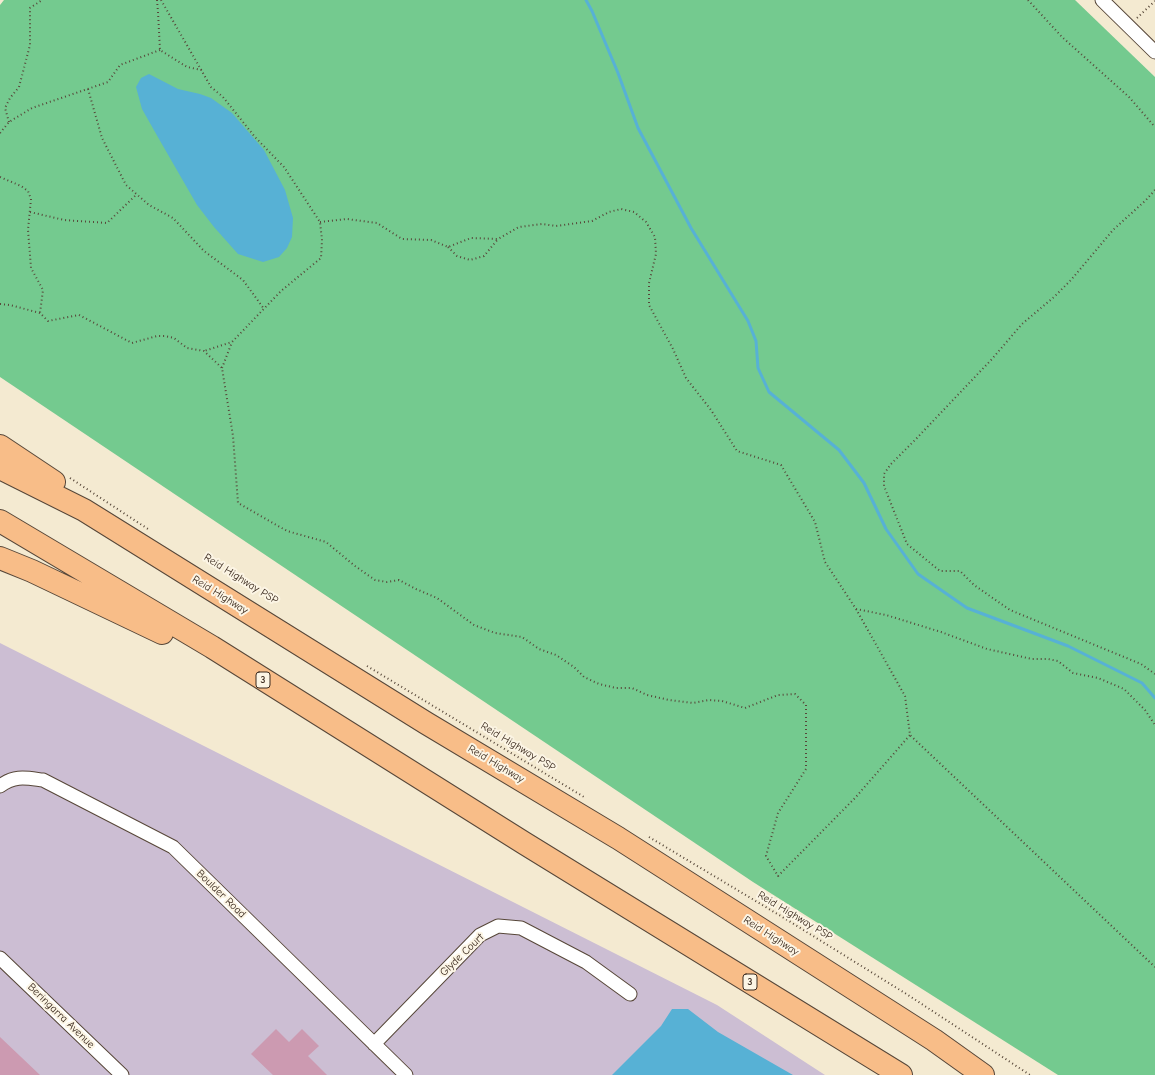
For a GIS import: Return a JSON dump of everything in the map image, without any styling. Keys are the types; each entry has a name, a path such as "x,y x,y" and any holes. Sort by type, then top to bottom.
{"highway":[{"path":"0,446 241,608"},
{"name":"Reid Highway","path":"0,468 84,510 426,723 618,838 934,1040 983,1075"},
{"name":"3","path":"0,521 212,647 524,843 901,1075"},
{"path":"0,558 32,571 204,654 524,843"},
{"path":"934,1040 990,1075"}],"street":[{"path":"1102,0 1155,52"},
{"name":"Boulder Road","path":"0,786 8,780 23,777 43,780 173,847 406,1075"},
{"name":"Glyde Court","path":"374,1044 480,935 498,926 521,928 586,962 630,994"},
{"name":"Beringarra Avenue","path":"0,958 122,1075"}],"path":[{"path":"9,122 5,108 10,98 19,87 30,45 30,8 42,0"},
{"path":"157,0 160,50"},
{"path":"162,0 211,87 223,97 255,137 284,167 320,222 322,240 321,258 281,291 232,342 222,368 233,436 238,503 287,531 326,542 374,580 387,582 399,580 416,590 437,598 474,625 494,633 522,637 539,649 556,655 574,667 584,677 599,684 616,688 632,688 647,695 669,700 693,703 709,700 722,701 745,708 778,695 795,694 806,705 806,769 778,813 766,856 778,876 855,798 910,735"},
{"path":"1028,0 1062,37 1129,97 1155,127"},
{"path":"1129,27 1155,0"},
{"path":"0,133 9,122 32,108 108,82 120,65 160,50"},
{"path":"160,50 187,67 202,70"},
{"path":"88,89 102,138 126,185 149,205 173,218 204,252 244,280 264,309"},
{"path":"0,177 21,186 28,192 31,199 28,230 31,268 43,290 40,314"},
{"path":"1155,190 1113,230 1071,280 1054,297 1022,324 992,359 891,464 884,474 884,486 907,544 940,571 960,571 974,585 1010,610 1141,664 1155,674"},
{"path":"30,212 64,220 107,223 137,194"},
{"path":"320,222 347,220 377,223 402,239 431,240 448,247 457,256 470,260 484,256 498,239 519,227 542,224 556,226 592,221 609,212 621,209 634,212 646,222 655,237 656,254 649,283 649,305 673,349 686,378 711,410 737,451 781,465 815,522 825,562 856,610 905,696 910,735 1155,967"},
{"path":"448,247 471,238 498,239"},
{"path":"0,304 10,305 40,314 48,321 79,315 132,343 157,336 165,336 174,338 187,348 204,351 232,342"},
{"path":"204,351 222,368"},
{"path":"67,476 151,531"},
{"path":"856,610 886,615 941,632 987,649 1032,659 1048,659 1058,661 1073,673 1098,678 1124,689 1145,710 1155,725"},
{"name":"Reid Highway PSP","path":"365,665 589,800"},
{"name":"Reid Highway PSP","path":"643,833 908,995 1030,1075"}],"shaded area":[{"path":"0,643 717,1005 825,1075 0,1075"}],"green space":[{"path":"4,0 1075,0 1155,77 1155,1075 1058,1075 753,882 0,377 0,5"}],"water":[{"path":"149,74 178,89 211,98 232,113 264,150 285,190 293,218 292,237 287,248 279,257 263,262 238,254 197,205 142,109 136,87 141,78"},
{"path":"672,1009 688,1009 718,1032 793,1075 612,1075 661,1026"}],"building":[{"path":"276,1029 289,1042 302,1029 319,1046 308,1056 327,1075 273,1075 251,1054"},
{"path":"0,1037 40,1075 0,1075"}],"waterway":[{"path":"586,0 618,73 638,128 691,228 748,321 756,341 758,368 769,392 839,450 864,483 886,529 918,574 967,608 1068,646 1142,683 1155,698"}]}
